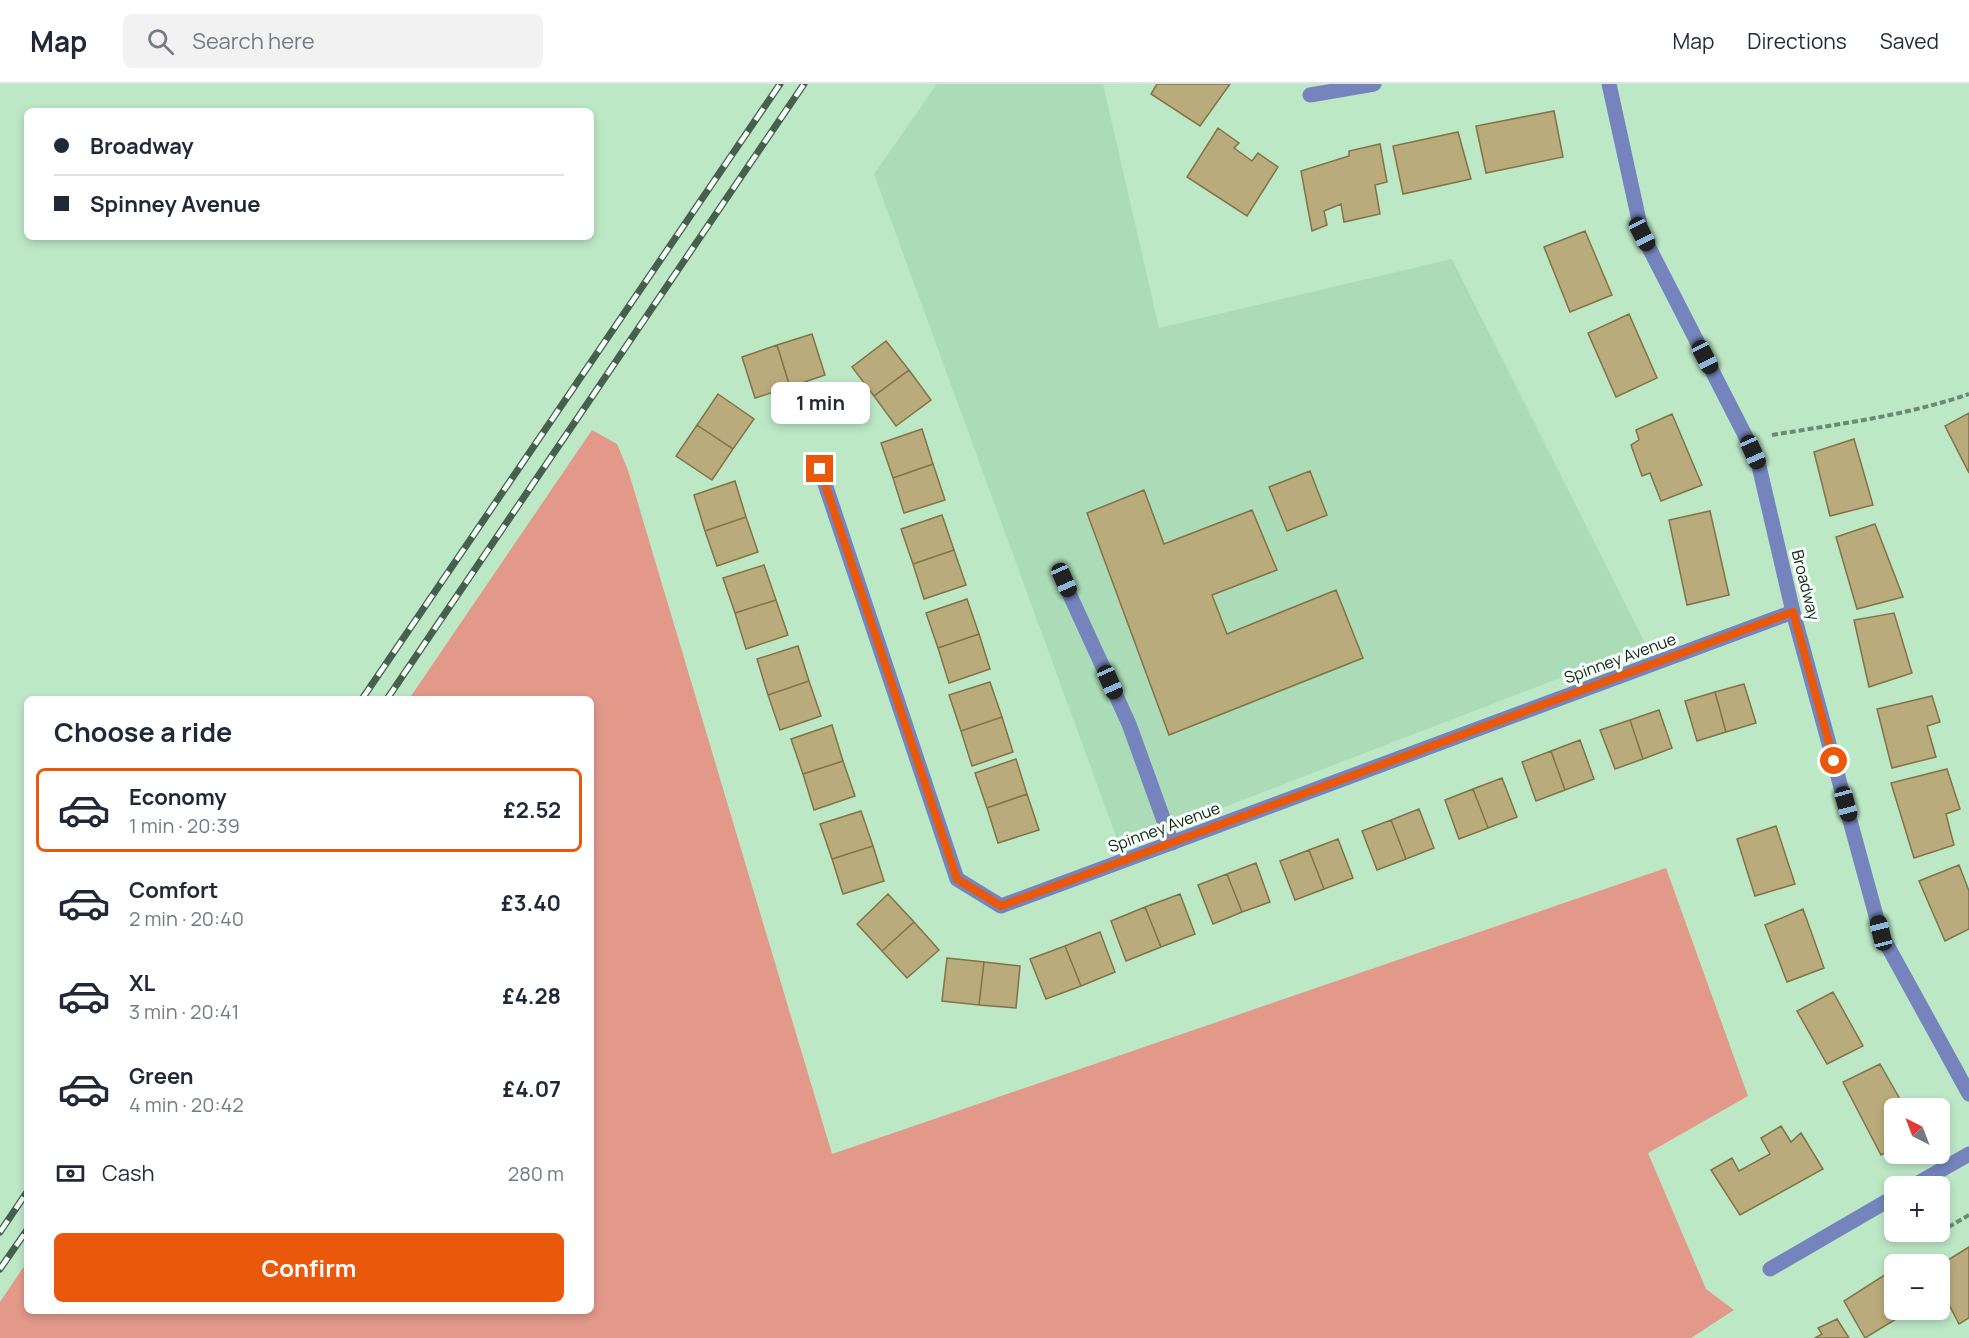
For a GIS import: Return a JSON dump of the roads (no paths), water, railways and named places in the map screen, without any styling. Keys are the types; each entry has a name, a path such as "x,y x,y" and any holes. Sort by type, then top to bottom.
{"street":[{"path":"1310,95 1374,84"},
{"name":"Broadway","path":"1609,84 1642,234 1759,466 1793,612 1881,933 1969,1094"},
{"name":"Spinney Avenue","path":"820,469 957,879 1001,906 1793,612"},
{"path":"1064,580 1129,724 1172,843"},
{"path":"1930,1176 1969,1154"},
{"path":"1770,1269 1884,1203"}],"railway":[{"path":"364,696 780,84"},
{"path":"389,696 804,84"},
{"path":"0,1232 24,1196"},
{"path":"0,1269 24,1234"}]}
